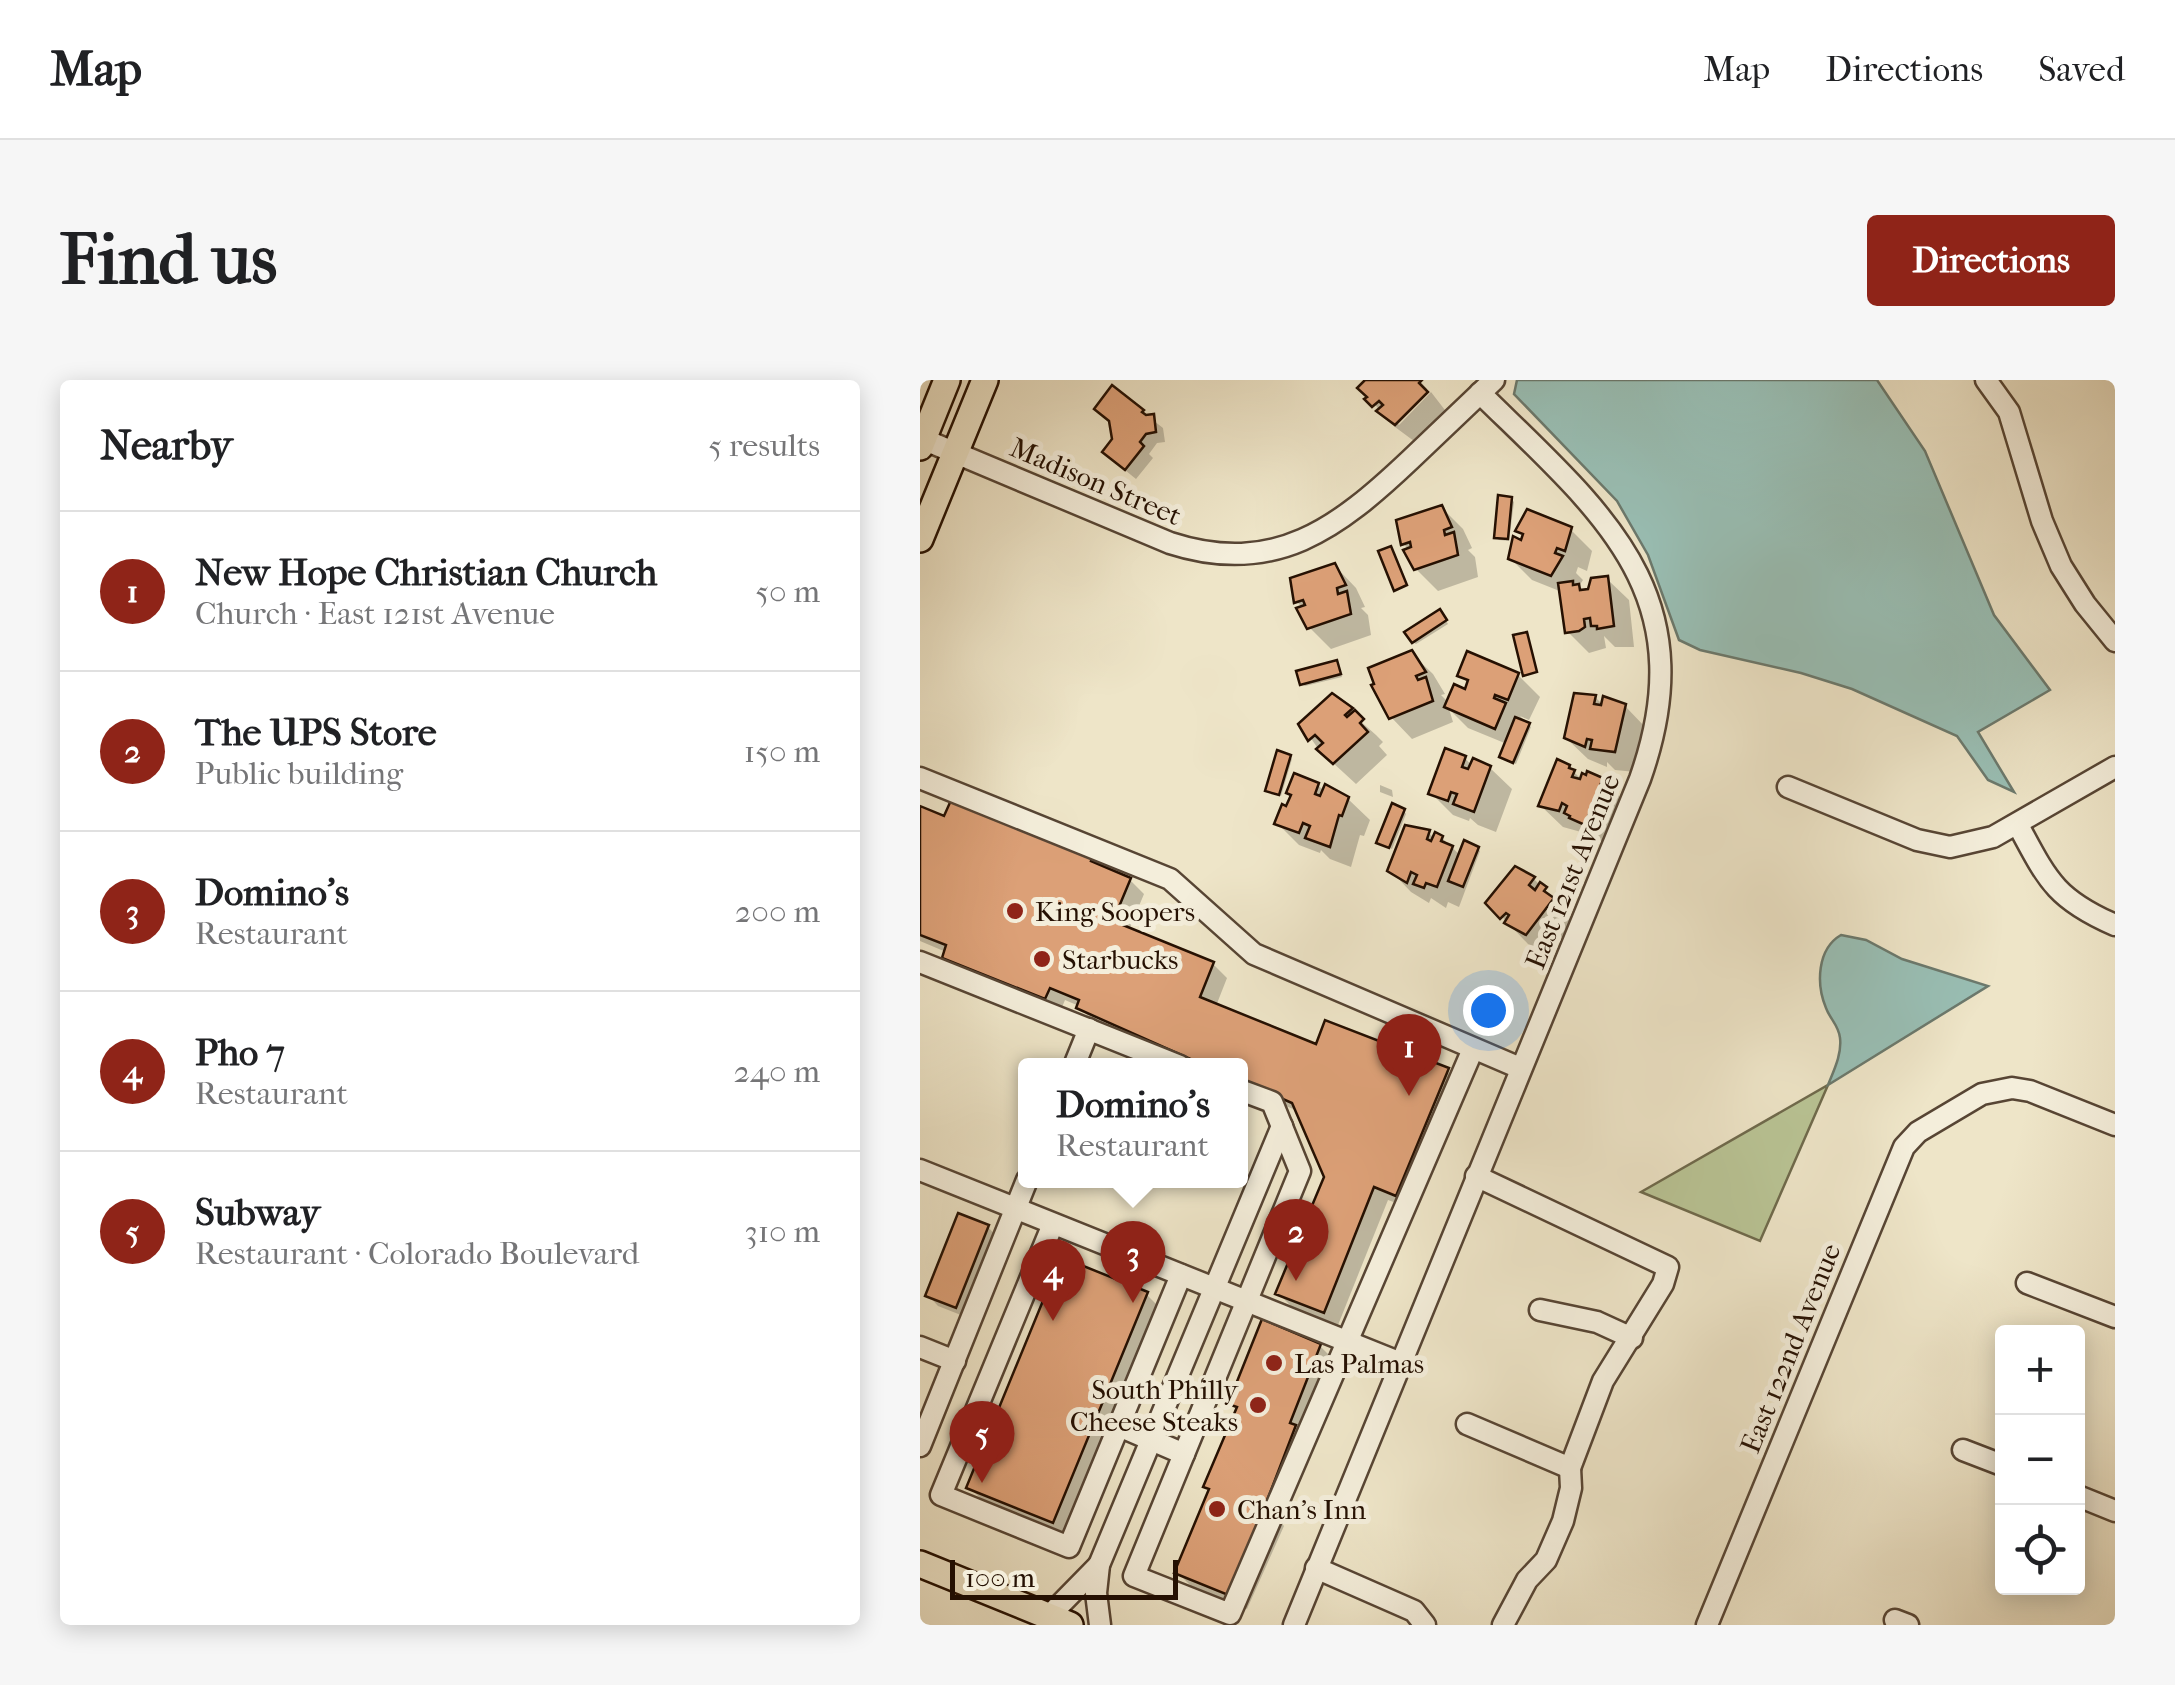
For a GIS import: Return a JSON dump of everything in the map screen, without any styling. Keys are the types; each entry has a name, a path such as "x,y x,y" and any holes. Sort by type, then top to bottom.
{"main road":[{"path":"921,441 947,380"},
{"path":"920,539 985,380"},
{"path":"920,1564 1056,1622"}],"street":[{"path":"1986,380 2016,406 2052,546 2069,581 2115,642"},
{"name":"Madison Street","path":"921,441 956,452 1170,543 1199,550 1252,553 1302,540 1347,516 1487,387"},
{"name":"East 121st Avenue","path":"1294,1625 1640,778 1655,731 1661,675 1657,638 1646,595 1618,537 1487,387"},
{"path":"1788,787 1932,846 1950,847 1979,842 2018,824 2115,767"},
{"path":"920,778 1170,878 1254,954 1520,1068"},
{"path":"2018,824 2059,894 2115,925"},
{"path":"920,962 1160,1058"},
{"path":"1077,1058 1089,1029"},
{"path":"1248,1093 1272,1102 1300,1171 1134,1576 1230,1614 1474,1050"},
{"name":"East 122nd Avenue","path":"1707,1625 1897,1160 1918,1132 1992,1090 2012,1088 2030,1091 2115,1125"},
{"path":"1056,1622 1099,1565 1282,1126"},
{"path":"920,1170 1400,1363"},
{"path":"1476,1176 1668,1267 1663,1284 1603,1381 1570,1468 1571,1488 1546,1560 1527,1580 1503,1625"},
{"path":"920,1446 1024,1188"},
{"path":"1053,1224 942,1495 1069,1547 1181,1275"},
{"path":"2027,1283 2115,1317"},
{"path":"1540,1310 1597,1322 1632,1338"},
{"path":"920,1347 954,1361"},
{"path":"1467,1424 1570,1468"},
{"path":"1119,1426 1184,1454"},
{"path":"1964,1450 1995,1463"},
{"path":"2085,1499 2115,1511"},
{"path":"1099,1565 1096,1612 1100,1625"},
{"path":"1316,1568 1414,1611 1425,1625"}],"green space":[{"path":"1828,1085 1760,1241 1641,1192"}],"water":[{"path":"1517,380 1877,380 1925,451 1994,615 2050,690 1978,732 2014,792 1988,780 1957,736 1852,689 1700,650 1679,640 1648,555 1617,501 1514,394"},
{"path":"1841,935 1866,940 1902,959 1988,986 1828,1085 1839,1056 1840,1038 1823,999 1820,978 1827,949"}],"building":[{"path":"1365,380 1422,380 1419,383 1428,392 1395,425 1376,411 1383,405 1379,401 1372,407 1364,399 1367,397 1357,388"},
{"path":"1112,385 1146,415 1154,414 1156,432 1146,434 1140,442 1144,446 1125,470 1102,452 1112,439 1109,421 1094,409"},
{"path":"1498,495 1512,497 1508,539 1494,538"},
{"path":"1442,505 1452,527 1444,530 1445,535 1454,532 1458,555 1414,570 1403,550 1411,547 1410,542 1401,545 1396,520"},
{"path":"1527,509 1572,527 1565,551 1557,548 1555,553 1563,556 1551,576 1508,559 1513,536 1521,540 1523,534 1515,531"},
{"path":"1391,546 1407,585 1394,591 1378,551"},
{"path":"1335,563 1346,585 1337,588 1338,594 1347,591 1351,614 1307,629 1296,608 1305,605 1303,600 1294,603 1290,578"},
{"path":"1608,576 1614,626 1597,629 1591,626 1590,618 1584,619 1585,627 1579,631 1565,633 1558,583 1573,581 1580,590 1588,589 1591,578"},
{"path":"1440,609 1447,620 1412,643 1404,632"},
{"path":"1527,632 1537,672 1523,676 1513,635"},
{"path":"1412,650 1426,672 1416,676 1418,680 1426,677 1433,701 1389,719 1371,685 1374,684 1368,668"},
{"path":"1467,651 1519,673 1508,700 1495,695 1494,698 1506,703 1495,729 1444,707 1454,684 1465,689 1468,680 1457,676"},
{"path":"1337,660 1341,674 1300,685 1296,671"},
{"path":"1332,693 1353,708 1347,717 1355,710 1364,719 1360,723 1368,732 1333,764 1316,749 1323,743 1315,735 1308,741 1298,724"},
{"path":"1574,693 1596,695 1594,704 1601,705 1603,696 1626,704 1615,752 1590,749 1592,740 1587,739 1585,747 1564,738"},
{"path":"1515,717 1530,723 1513,763 1499,757"},
{"path":"1445,748 1466,756 1462,767 1468,769 1473,758 1491,766 1474,812 1453,804 1457,794 1451,792 1448,801 1428,794"},
{"path":"1277,750 1291,755 1279,795 1265,791"},
{"path":"1557,759 1575,770 1572,777 1580,779 1587,771 1603,778 1585,825 1569,818 1564,813 1567,806 1562,803 1559,811 1538,806"},
{"path":"1294,773 1319,783 1315,794 1320,796 1325,784 1349,797 1330,847 1305,838 1310,826 1303,823 1299,833 1274,824 1282,804 1286,806 1291,795 1286,793"},
{"path":"952,798 1094,854 1091,861 1131,878 1113,921 1214,962 1200,997 1316,1044 1325,1020 1449,1068 1396,1196 1374,1187 1324,1313 1275,1294 1324,1177 1292,1103 1248,1084 1248,1058 1188,1058 1076,1008 1079,1000 1050,988 1045,999 942,958 946,945 920,935 920,806 944,816"},
{"path":"1392,803 1405,809 1389,848 1376,843"},
{"path":"1405,825 1430,830 1427,839 1431,841 1435,832 1443,836 1441,841 1453,846 1437,887 1413,884 1417,875 1411,872 1407,883 1387,871"},
{"path":"1464,840 1479,847 1463,887 1448,881"},
{"path":"1515,866 1535,877 1529,885 1535,890 1540,882 1554,898 1526,935 1504,923 1509,915 1506,913 1500,919 1485,903"},
{"path":"958,1213 989,1225 956,1308 925,1296"},
{"path":"1061,1257 1148,1292 1053,1523 966,1488"},
{"path":"1262,1319 1321,1344 1290,1423 1296,1425 1265,1506 1271,1509 1233,1597 1174,1573 1209,1489 1203,1487 1237,1407 1228,1404"}],"place":[{"name":"King Soopers","path":"1015,911"},
{"name":"Starbucks","path":"1042,959"},
{"name":"New Hope Christian Church","path":"1409,1096"},
{"name":"The UPS Store","path":"1296,1281"},
{"name":"Domino's","path":"1133,1303"},
{"name":"Pho 7","path":"1053,1321"},
{"name":"Las Palmas","path":"1274,1363"},
{"name":"South Philly Cheese Steaks","path":"1258,1405"},
{"name":"Subway","path":"982,1483"},
{"name":"Chan's Inn","path":"1217,1509"}]}
